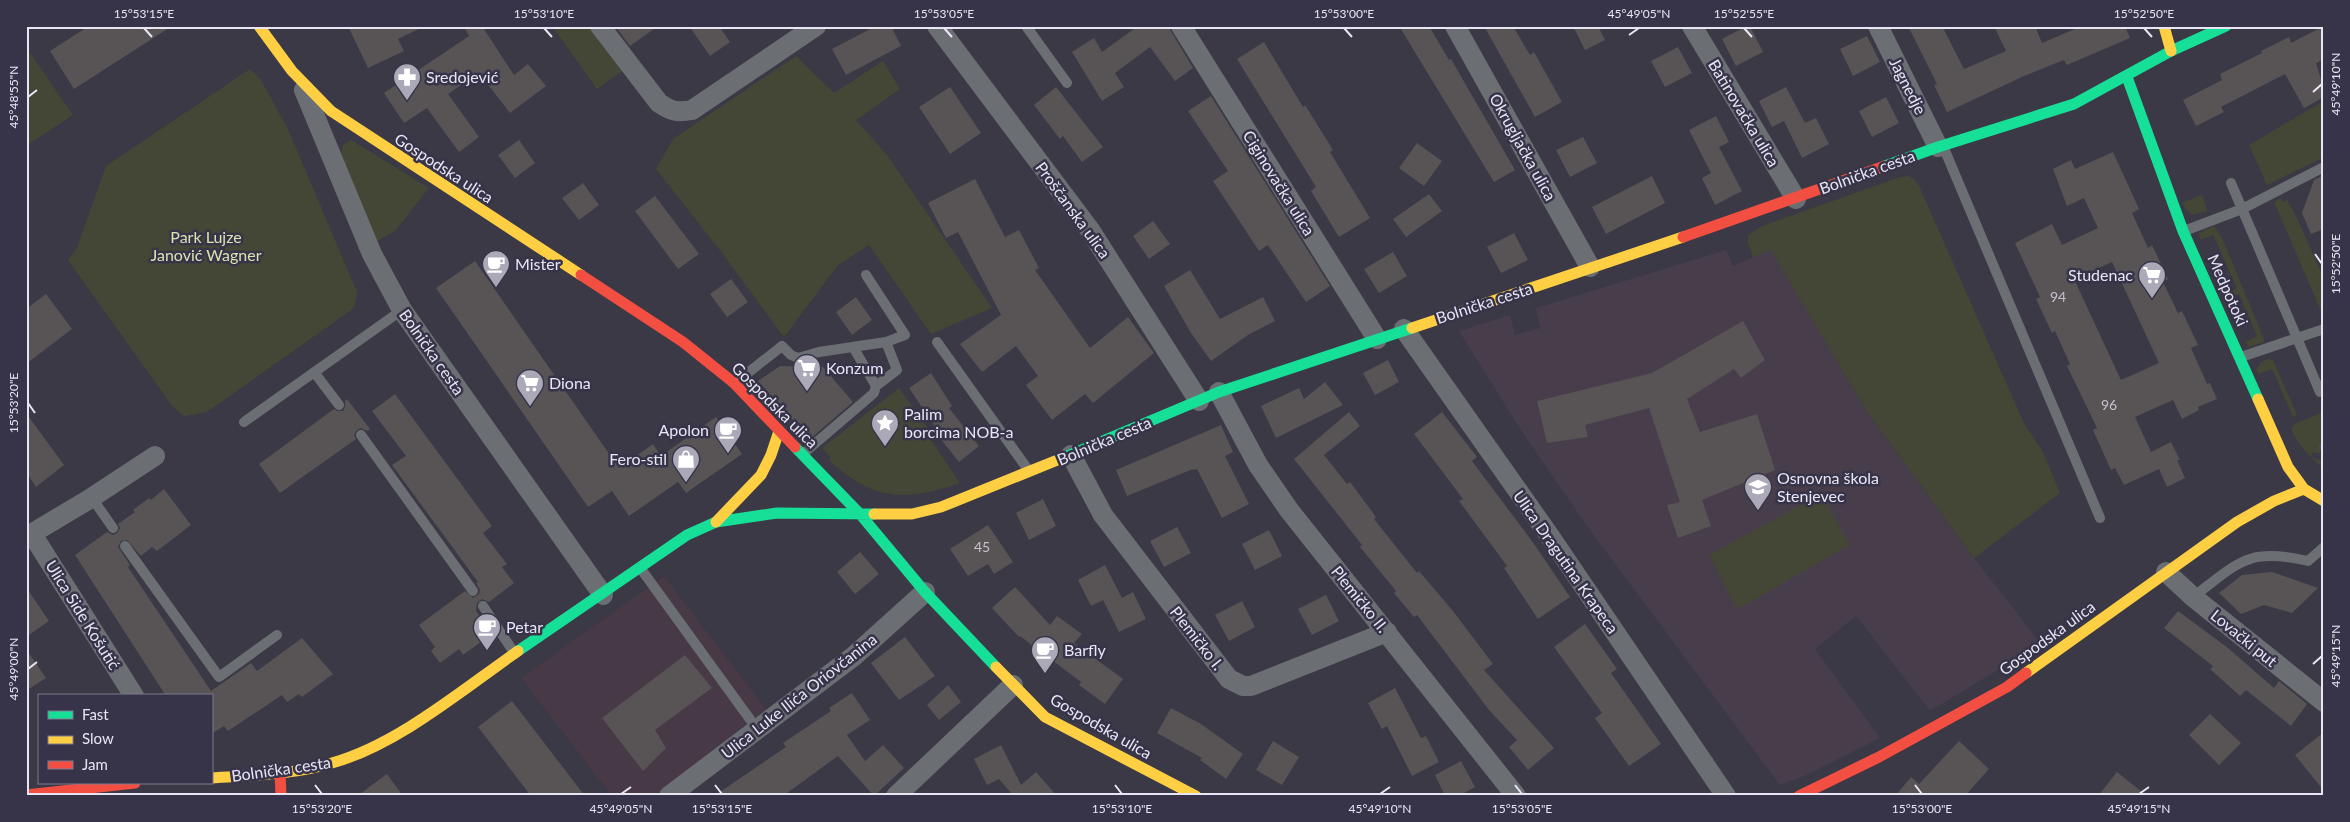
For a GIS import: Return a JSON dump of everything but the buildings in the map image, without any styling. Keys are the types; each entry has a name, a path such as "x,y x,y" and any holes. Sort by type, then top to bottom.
{"street":[{"name":"Gospodska ulica","path":"259,26 274,49 303,86 331,112 683,342 734,383 802,456 860,514 925,592 1013,686 1045,716 1174,792 1196,796"},
{"path":"600,26 659,103 670,111 679,113 692,110 816,26"},
{"name":"Proščanska ulica","path":"937,26 1090,230 1199,401"},
{"name":"Ciginovačka ulica","path":"1181,26 1377,339"},
{"name":"Okrugljačka ulica","path":"1455,26 1590,267"},
{"name":"Batinovačka ulica","path":"1692,26 1796,199"},
{"name":"Jagnedje","path":"1878,26 1940,146"},
{"path":"2164,26 2171,51"},
{"name":"Bolnička cesta","path":"212,778 280,772 329,764 359,754 391,739 641,569 687,535 716,522 776,513 860,514 923,512 1030,472 1218,392 1796,199 1940,146 2074,104 2127,77 2171,51 2226,26"},
{"name":"Medpotoki","path":"2127,77 2184,231 2288,467 2304,489 2324,501"},
{"name":"Bolnička cesta","path":"303,86 372,254 402,310 603,595"},
{"name":"Ulica Dragutina Krapeca","path":"1404,329 1549,535 1726,796"},
{"name":"Plemičko II.","path":"1218,392 1258,464 1289,510 1516,796"},
{"path":"716,522 761,475 771,455 778,431"},
{"name":"Plemičko I.","path":"1071,455 1103,515 1229,679 1243,686 1251,686 1387,632"},
{"name":"Ulica Side Košutić","path":"133,694 29,536 92,498 155,456"},
{"name":"Gospodska ulica","path":"1799,796 1879,757 2007,687 2237,522 2274,501 2304,489"},
{"name":"Lovački put","path":"2166,572 2193,597 2324,702"},
{"name":"Ulica Luke Ilića Oriovčanina","path":"669,796 854,656 925,592"},
{"path":"896,796 1013,686"},
{"path":"280,772 281,796"},
{"path":"26,795 126,784"}],"lane":[{"path":"1026,26 1067,84"},
{"path":"1940,146 2100,518"},
{"path":"2184,231 2242,209 2324,167"},
{"path":"2231,183 2320,392"},
{"path":"734,383 782,346 791,355 798,358 819,352 886,342 905,335 866,275"},
{"path":"244,422 402,310"},
{"path":"2240,358 2324,329"},
{"path":"802,456 874,393 876,386 897,370 886,342"},
{"path":"937,342 1030,472"},
{"path":"853,347 876,386"},
{"path":"314,372 339,405"},
{"path":"361,436 473,591"},
{"path":"92,498 113,528"},
{"path":"125,546 219,677 277,634"},
{"path":"2193,597 2234,566 2254,556 2280,554 2308,561 2324,546"},
{"path":"641,569 757,729"},
{"path":"483,606 516,654"}],"shaded area":[{"name":"Osnovna škola Stenjevec","path":"1771,249 1866,410 1974,558 2041,644 1930,711 1856,616 1815,649 1880,738 1807,775 1780,785 1589,529 1517,424 1459,331 1510,315 1515,335 1540,328 1536,308 1726,250 1733,266"},
{"path":"664,576 766,709 655,796 612,796 521,678"}],"green space":[{"path":"552,26 592,26 625,69 597,89"},
{"path":"26,47 73,115 26,146"},
{"path":"796,56 834,93 883,61 900,89 856,120 887,155 992,308 931,334 869,245 838,265 784,337 722,253 656,169 673,139"},
{"name":"Park Lujze Janović Wagner","path":"250,69 261,80 288,129 357,292 354,308 216,406 204,413 184,416 173,407 68,260 77,248 106,166"},
{"path":"2324,101 2324,157 2267,185 2249,145"},
{"path":"351,140 429,188 395,231 377,241 341,154 343,145"},
{"path":"1908,176 1913,178 1919,186 2024,423 2043,452 2060,493 1974,558 1866,410 1771,250 1753,257 1748,243 1748,235 1762,226 1900,177"},
{"path":"2201,195 2203,196 2207,211 2192,215 2182,203"},
{"path":"2280,198 2283,202 2287,200 2295,214 2324,278 2324,318 2274,202"},
{"path":"2214,226 2222,238 2264,342 2249,347 2245,342 2257,336 2239,294 2226,299 2225,295 2237,288 2213,235 2200,240 2199,233"},
{"path":"2269,359 2273,360 2297,415 2293,417 2272,369 2259,374 2256,370 2261,362"},
{"path":"899,388 932,434 929,437 960,483 923,493 890,494 860,484 829,460 831,458 822,448"},
{"path":"2324,411 2324,444 2319,454 2313,452 2311,457 2297,440 2291,429 2295,424"},
{"path":"2311,457 2324,462 2324,469 2314,460"},
{"path":"1821,494 1850,545 1737,609 1709,555"}],"traffic: fast":[{"path":"1885,166 1938,147 2074,104 2171,51 2226,26"},
{"path":"2127,77 2183,231 2258,399"},
{"path":"1060,459 1219,392 1412,328"},
{"path":"795,447 860,514 925,592 996,667"},
{"path":"518,651 687,535 716,522 777,513 874,514"}],"traffic: slow":[{"path":"259,26 292,71 331,111 581,275"},
{"path":"2164,26 2171,51"},
{"path":"1412,328 1683,237"},
{"path":"2258,399 2288,467 2304,489 2324,501"},
{"path":"716,522 761,475 771,455 779,431"},
{"path":"874,514 912,514 941,507 1060,459"},
{"path":"2026,673 2237,522 2274,501 2304,489"},
{"path":"212,778 302,770 356,755 405,730 452,699 518,651"},
{"path":"996,667 1045,717 1196,796"}],"traffic: jam":[{"path":"1683,237 1885,166"},
{"path":"581,275 683,342 734,383 795,447"},
{"path":"1799,796 1879,757 2007,687 2026,673"},
{"path":"280,772 281,796"},
{"path":"26,795 126,784"}],"place":[{"name":"Sredojević","path":"407,101"},
{"name":"Mister","path":"496,288"},
{"name":"Studenac","path":"2152,299"},
{"name":"Konzum","path":"807,392"},
{"name":"Diona","path":"530,407"},
{"name":"Palim borcima NOB-a","path":"885,447"},
{"name":"Apolon","path":"728,454"},
{"name":"Fero-stil","path":"686,483"},
{"name":"Osnovna škola Stenjevec","path":"1758,511"},
{"name":"Petar","path":"487,651"},
{"name":"Barfly","path":"1045,674"}]}
